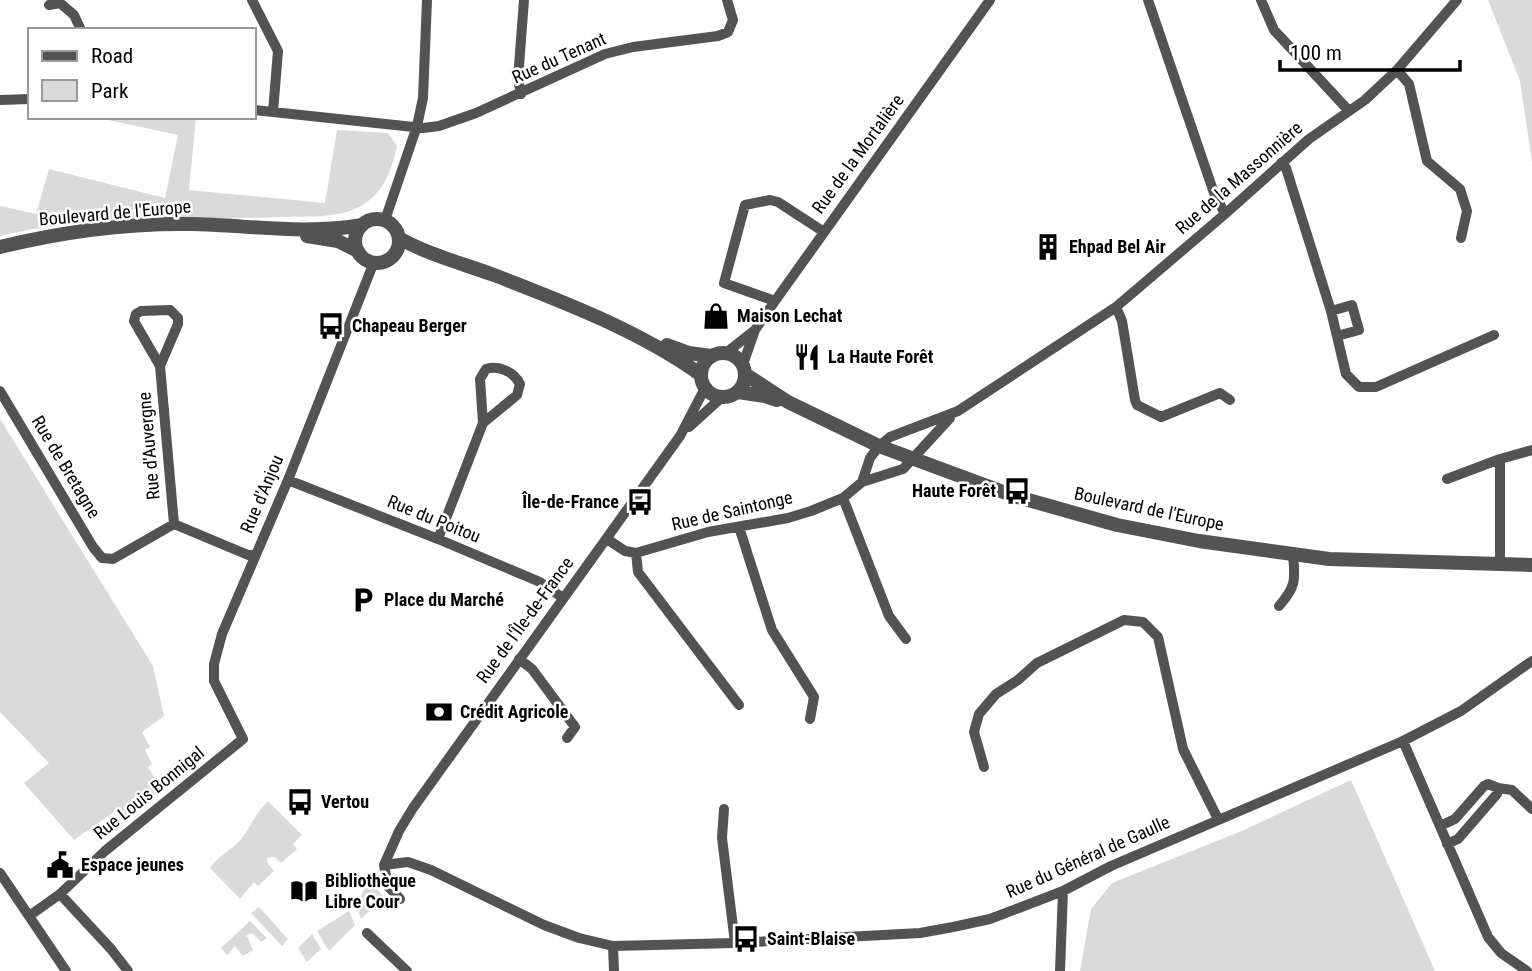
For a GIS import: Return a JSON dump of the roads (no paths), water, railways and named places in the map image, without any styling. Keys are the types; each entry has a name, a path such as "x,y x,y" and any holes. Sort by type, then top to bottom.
{"street":[{"path":"252,0 278,51 273,112"},
{"path":"384,220 417,126 423,98 427,0"},
{"path":"521,94 518,79 524,0"},
{"name":"Rue du Tenant","path":"256,110 423,128 439,126 521,94 605,54 633,47 718,36 728,32 733,20 727,0"},
{"name":"Rue de la Mortalière","path":"726,353 755,330 990,0"},
{"path":"1148,0 1214,193 1226,214"},
{"path":"1261,0 1275,30 1349,111"},
{"name":"Rue de la Massonnière","path":"879,446 896,435 958,411 1116,307 1309,139 1366,100 1397,70 1457,0"},
{"path":"49,5 60,3 74,15 80,28"},
{"path":"1397,70 1409,84 1427,161 1460,189 1467,211 1461,238"},
{"path":"0,100 28,99"},
{"path":"1281,163 1286,168 1331,311 1346,374 1359,387 1376,387 1494,335"},
{"path":"775,301 724,282 746,205 770,200 778,202 824,232"},
{"path":"394,256 399,244 394,227 384,220 375,219 362,225 356,235 358,251 363,257 374,262 383,262 394,256 452,262"},
{"name":"Boulevard de l'Europe","path":"0,247 40,239 143,226 188,224 331,229 362,225"},
{"name":"Boulevard de l'Europe","path":"276,228 338,241 358,251"},
{"path":"399,238 452,262 532,289 655,345 703,382 714,396 733,396 745,380 744,369 736,357 726,353 712,356 689,353 664,344 655,345"},
{"name":"Rue d'Anjou","path":"243,739 214,681 214,664 222,634 288,480 374,262"},
{"path":"1331,311 1352,305 1359,330 1337,336"},
{"path":"1116,307 1122,321 1138,405 1161,417 1220,393 1230,400"},
{"name":"Rue d'Auvergne","path":"160,366 178,324 178,318 170,310 141,311 136,314 134,321 160,366 174,524"},
{"name":"Rue de la Mortalière","path":"744,369 755,330"},
{"path":"703,382 702,368 712,356"},
{"path":"438,539 483,423 480,379 486,369 493,367 506,370 517,377 520,384 517,395 483,423"},
{"name":"Boulevard de l'Europe","path":"744,369 788,402 879,446 1014,496 1117,525 1199,541 1336,559 1528,563"},
{"name":"Rue de l'Île-de-France","path":"680,436 703,382"},
{"name":"Rue de Bretagne","path":"0,391 99,555 105,559 113,559 174,524"},
{"name":"Boulevard de l'Europe","path":"738,392 788,402"},
{"name":"Rue de l'Île-de-France","path":"384,865 413,808 519,659 680,436 720,398"},
{"name":"Rue de la Massonnière","path":"914,460 928,441 958,411"},
{"name":"Rue de Saintonge","path":"862,482 870,458 879,446"},
{"path":"1447,479 1532,450"},
{"path":"1500,459 1500,563"},
{"name":"Rue de Saintonge","path":"636,553 708,532 811,511 842,498 862,482 903,469 914,460"},
{"name":"Rue du Poitou","path":"288,480 540,582 563,598"},
{"path":"842,498 889,616 906,639"},
{"path":"174,524 248,555 256,555"},
{"path":"739,527 772,630 814,697 810,719"},
{"path":"607,539 625,551 636,553 638,572 739,705"},
{"path":"1279,607 1295,582 1293,554"},
{"path":"984,767 974,732 979,714 996,694 1018,680 1037,663 1124,620 1134,619 1143,622 1158,637 1183,749 1218,819"},
{"path":"519,659 532,670 575,727 567,738"},
{"name":"Rue du Général de Gaulle","path":"384,865 408,862 431,870 544,925 579,938 613,946 736,943 920,933 990,919 1063,891 1111,866 1403,741 1461,711 1532,661"},
{"name":"Rue Louis Bonnigal","path":"29,916 60,894 105,851 243,739"},
{"path":"1403,741 1493,946 1527,971"},
{"path":"1440,826 1455,819 1488,783 1512,790 1532,809"},
{"path":"1447,844 1458,839 1497,794 1498,788"},
{"path":"723,809 722,838 736,943"},
{"path":"384,865 388,886 400,899"},
{"path":"0,873 66,971"},
{"path":"1060,971 1063,891"},
{"path":"60,894 126,970"},
{"path":"368,933 407,971"},
{"path":"613,946 614,971"}],"place":[{"name":"Ehpad Bel Air","path":"1048,247"},
{"name":"Maison Lechat","path":"716,316"},
{"name":"Chapeau Berger","path":"331,326"},
{"name":"La Haute Forêt","path":"807,357"},
{"name":"Haute Forêt","path":"1017,491"},
{"name":"Île-de-France","path":"640,502"},
{"name":"Place du Marché","path":"363,600"},
{"name":"Crédit Agricole","path":"439,712"},
{"name":"Vertou","path":"300,802"},
{"name":"Espace jeunes","path":"60,865"},
{"name":"Bibliothèque Libre Cour","path":"304,891"},
{"name":"Saint-Blaise","path":"746,939"}]}
